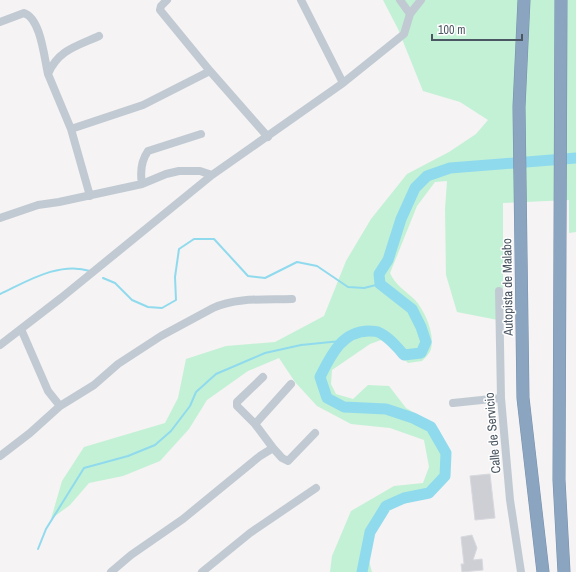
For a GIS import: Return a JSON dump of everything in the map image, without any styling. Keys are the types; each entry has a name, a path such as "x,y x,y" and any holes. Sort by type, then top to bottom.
{"highway":[{"name":"Autopista de Malabo","path":"524,0 519,107 521,206 520,273 523,398 543,572"},
{"path":"561,0 559,480 564,572"}],"street":[{"path":"166,0 161,6 160,10 210,71 268,137"},
{"path":"302,0 343,83"},
{"path":"400,0 410,14"},
{"path":"0,345 61,298 212,175 343,83 404,34 410,14 421,0"},
{"path":"0,22 24,12 31,16 36,24 48,74 71,129 90,196"},
{"path":"48,74 52,64 61,53 99,36"},
{"path":"71,129 143,105 210,71"},
{"path":"142,184 140,174 144,157 148,151 201,134"},
{"path":"0,218 38,205 90,196 142,184 166,174 179,171 200,171 212,175"},
{"name":"Calle de Servicio","path":"500,291 501,398 510,500 521,572"},
{"path":"0,456 30,433 60,406 94,385 118,364 147,344 220,304 292,298"},
{"path":"21,329 48,391 60,406"},
{"path":"263,377 237,402 237,406 255,424 282,458 288,461 315,433"},
{"path":"255,424 291,384"},
{"path":"453,403 501,398"},
{"path":"111,572 131,554 183,519 260,456 273,448"},
{"path":"202,572 250,533 316,488"}],"green space":[{"path":"383,0 576,0 576,232 569,233 569,200 503,203 503,321 457,312 446,275 445,209 447,181 435,182 417,206 390,273 398,284 415,300 426,316 432,337 430,352 422,361 408,363 389,345 381,340 370,344 332,370 331,384 336,394 353,399 368,385 389,386 406,408 427,420 439,430 449,449 450,477 434,495 400,505 381,515 371,534 369,561 372,572 330,572 332,556 351,511 394,486 423,483 429,467 424,440 390,428 351,424 317,406 295,382 279,358 248,371 207,400 189,429 160,461 123,476 89,483 70,505 51,519 62,481 84,447 165,423 178,398 186,359 226,346 275,342 324,316 346,261 371,219 407,174 449,152 476,134 488,120 460,102 423,91 398,29"}],"building":[{"path":"490,474 495,518 475,520 470,476"},
{"path":"472,535 477,548 473,560 482,559 483,570 462,572 461,564 464,564 461,537"}],"waterway":[{"path":"362,572 370,532 386,506 404,498 429,493 445,476 446,453 431,427 413,418 386,409 344,407 327,398 320,377 338,346 352,335 360,332 374,331 382,334 404,355 421,353 426,342 421,327 412,309 380,284 379,274 388,260 401,219 415,188 427,176 450,168 576,158"},
{"path":"103,278 115,283 132,300 148,307 162,308 176,300 175,277 179,249 194,239 214,239 248,276 265,278 297,262 317,266 348,287 364,288 380,284"},
{"path":"0,294 43,274 67,269 90,271"},
{"path":"38,549 46,529 84,468 128,456 155,445 171,431 190,406 196,392 216,374 265,353 301,345 341,341"}]}
